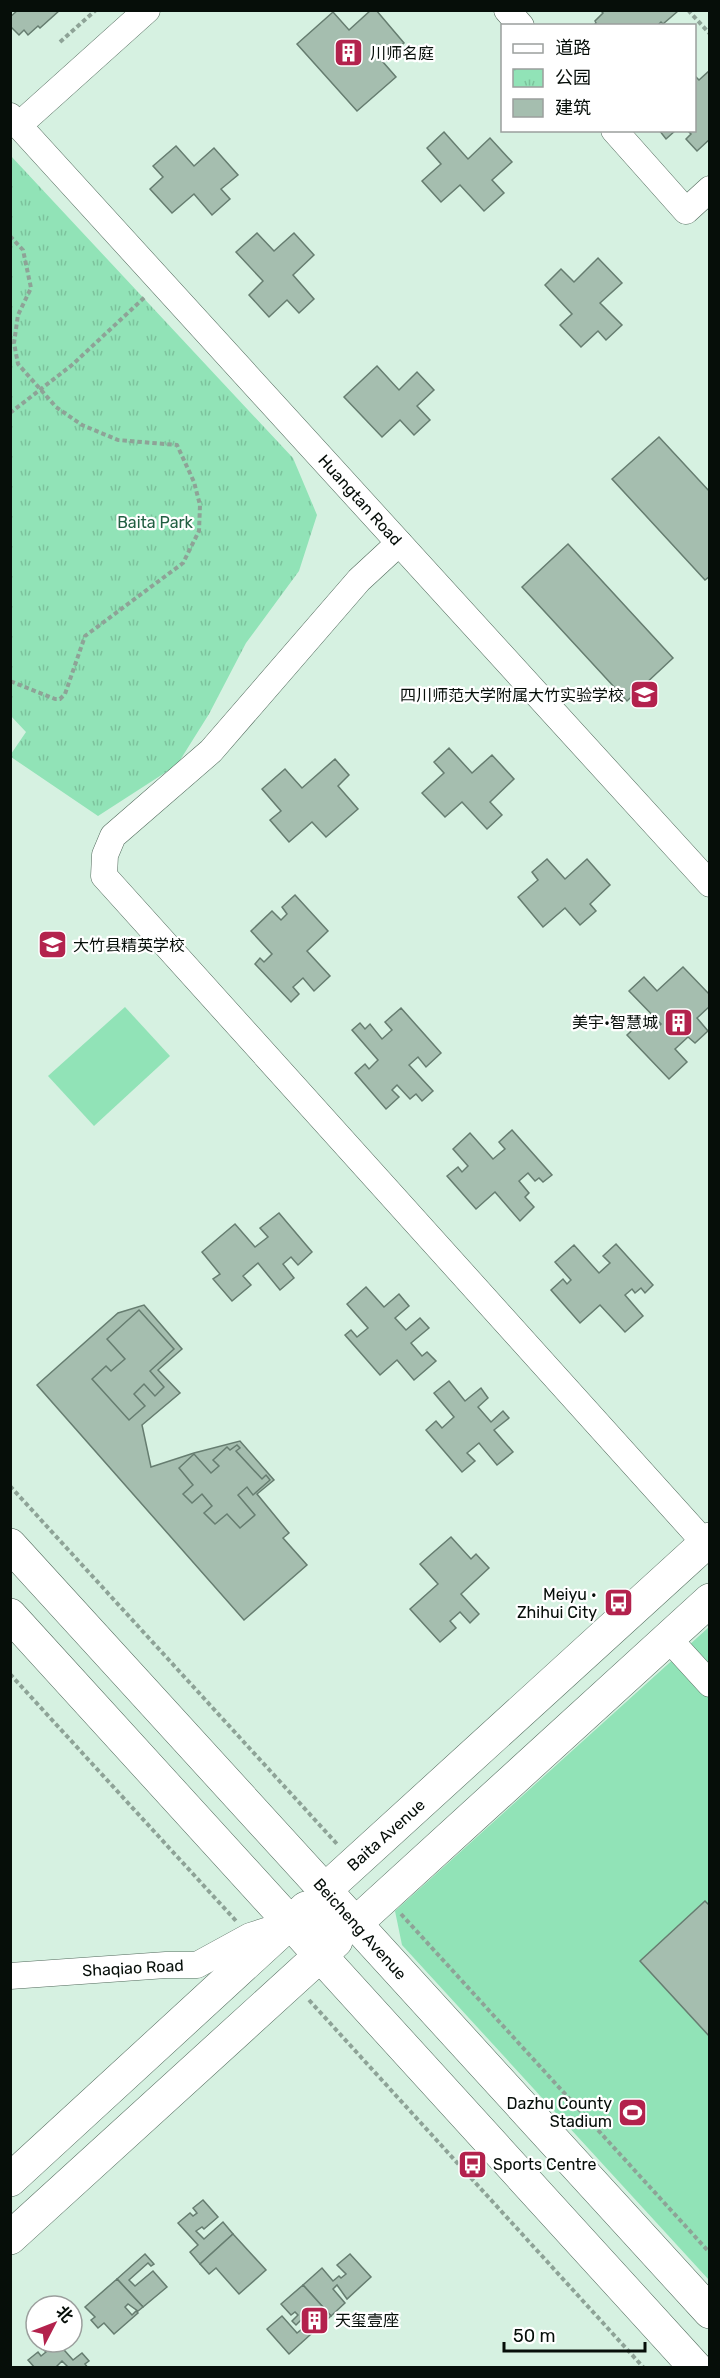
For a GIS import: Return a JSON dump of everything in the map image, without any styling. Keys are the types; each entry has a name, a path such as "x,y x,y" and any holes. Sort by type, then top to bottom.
{"main road":[{"name":"Baita Avenue","path":"10,2180 707,1541"},
{"name":"Beicheng Avenue","path":"10,1545 710,2312"},
{"path":"10,2238 710,1600"},
{"path":"10,1615 696,2367"}],"street":[{"path":"15,121 147,10"},
{"path":"507,10 519,24"},
{"name":"Huangtan Road","path":"15,121 710,884"},
{"path":"616,132 686,211 710,189"},
{"path":"399,543 352,588 211,751 113,836 105,855 104,876 707,1541"},
{"path":"668,1638 710,1684"},
{"name":"Shaqiao Road","path":"10,1976 197,1965 250,1936 291,1923 355,1923"}],"path":[{"path":"60,42 96,10"},
{"path":"688,10 710,34"},
{"path":"10,236 22,250 31,288 18,315 14,343 18,364 56,407 82,426 118,440 177,445 194,483 200,505 199,531 183,563 85,636 65,694 60,699 10,681"},
{"path":"10,413 72,365 161,282"},
{"path":"10,1674 250,1936"},
{"path":"292,1982 644,2367"}],"green space":[{"name":"Baita Park","path":"10,155 293,458 317,515 299,571 246,643 209,714 177,765 98,816 11,757 26,732 10,715"},
{"path":"125,1007 170,1056 94,1126 48,1076"},
{"name":"Dazhu County Stadium","path":"709,1627 709,2280 402,1945 395,1911"}],"building":[{"path":"18,10 60,10 40,28 38,26 28,35 24,30 19,35 10,26 10,17"},
{"name":"川师名庭","path":"371,10 376,10 404,43 383,62 396,77 357,111 297,44 333,12 349,30"},
{"path":"600,10 678,11 663,24 661,22 659,24 595,24 603,13"},
{"path":"709,71 710,139 697,151 686,139 691,134 689,132 696,132 696,77 699,80"},
{"path":"444,132 468,159 490,138 512,162 492,180 504,193 484,211 460,185 441,202 422,181 441,164 427,148"},
{"path":"661,132 674,132 666,139"},
{"path":"176,146 194,166 214,148 238,175 221,189 230,199 212,215 194,194 172,213 150,189 163,177 153,166"},
{"path":"257,233 274,251 294,233 314,255 293,275 314,299 299,313 287,300 269,317 249,295 263,281 236,252"},
{"path":"598,258 622,283 600,303 622,325 606,340 598,331 581,347 560,325 572,314 545,285 561,269 574,282"},
{"path":"377,366 399,390 417,372 434,390 417,406 430,420 414,435 400,420 382,437 344,397"},
{"path":"659,437 710,492 710,576 705,580 612,479"},
{"path":"568,544 673,658 627,701 522,587"},
{"path":"449,748 472,773 492,755 514,779 490,802 502,815 487,829 462,802 445,817 422,793 444,773 434,762"},
{"path":"335,759 349,775 338,786 358,809 326,837 312,822 289,842 270,820 281,811 262,789 285,769 302,788"},
{"path":"547,859 565,879 587,859 610,885 590,904 596,911 580,925 565,908 543,927 518,897 538,880 532,872"},
{"path":"295,895 328,931 307,951 330,976 314,991 303,978 293,987 299,994 291,1002 255,964 260,958 264,962 272,954 251,931 272,911 281,920 287,914 282,907"},
{"name":"美宇•智慧城","path":"683,967 710,995 710,1006 697,1018 708,1031 695,1043 688,1037 675,1049 687,1062 669,1079 627,1035 644,1019 655,1030 661,1024 629,991 644,977 657,991"},
{"path":"401,1008 441,1053 426,1067 418,1057 409,1065 433,1091 422,1101 416,1094 410,1099 397,1085 392,1090 399,1097 386,1109 355,1073 365,1064 369,1069 378,1060 352,1030 360,1023 365,1029 370,1024 382,1039 392,1030 385,1022"},
{"path":"512,1130 552,1175 543,1182 539,1178 535,1181 528,1173 519,1181 529,1193 525,1197 534,1207 520,1221 495,1192 476,1209 447,1176 458,1167 462,1172 468,1166 453,1149 470,1133 493,1159 505,1149 499,1142"},
{"path":"279,1213 312,1252 298,1265 291,1257 283,1264 294,1278 280,1290 258,1263 243,1276 251,1285 232,1301 213,1279 220,1274 202,1252 235,1224 255,1247 268,1237 260,1228"},
{"path":"616,1244 653,1285 645,1293 641,1288 635,1293 632,1289 625,1295 643,1316 625,1332 600,1305 580,1323 551,1290 563,1279 567,1284 571,1280 555,1262 574,1245 599,1273 610,1263 603,1256"},
{"path":"366,1287 384,1307 399,1294 409,1306 395,1318 406,1330 420,1318 429,1328 411,1343 422,1356 427,1352 436,1361 414,1380 397,1360 380,1375 345,1335 351,1330 357,1337 368,1328 347,1304"},
{"path":"144,1305 182,1349 158,1370 180,1393 142,1425 151,1467 240,1441 274,1480 257,1494 289,1533 283,1538 307,1565 244,1620 37,1385 118,1313"},
{"path":"139,1310 174,1349 150,1371 164,1387 155,1396 144,1384 134,1394 145,1406 129,1420 92,1379 106,1366 111,1371 125,1359 107,1339"},
{"path":"449,1381 465,1401 481,1388 488,1398 478,1407 491,1422 503,1411 509,1418 494,1430 513,1452 497,1465 479,1443 467,1453 475,1461 462,1472 426,1430 436,1421 442,1428 454,1417 434,1393"},
{"path":"237,1445 240,1448 236,1451 262,1479 266,1475 270,1480 253,1495 247,1487 238,1495 255,1515 240,1528 227,1514 215,1524 204,1513 212,1506 202,1494 192,1503 183,1494 193,1485 179,1468 194,1454 211,1473 219,1466 213,1460 227,1447 230,1450"},
{"path":"451,1537 471,1559 476,1554 489,1568 461,1594 479,1614 470,1623 460,1612 450,1621 456,1628 440,1642 410,1609 438,1584 420,1564"},
{"path":"705,1901 710,1906 710,2037 640,1961"},
{"path":"203,2200 218,2217 204,2229 202,2227 196,2231 204,2239 223,2222 233,2234 200,2264 190,2252 198,2245 178,2223 190,2213 193,2216 197,2213 193,2208"},
{"path":"233,2234 266,2270 239,2294 216,2268 209,2274 200,2264"},
{"path":"145,2254 154,2264 151,2266 148,2263 129,2280 135,2286 153,2271 167,2287 143,2307 117,2279"},
{"name":"天玺壹座","path":"350,2254 371,2277 347,2299 337,2285 333,2289 345,2303 331,2316 303,2285 322,2268 333,2281 339,2276 341,2278 346,2274 337,2265"},
{"path":"117,2279 143,2307 138,2311 128,2304 125,2307 132,2315 136,2311 138,2313 114,2334 104,2323 98,2328 91,2320 95,2317 85,2307"},
{"name":"天玺壹座","path":"303,2285 331,2316 289,2354 267,2329 282,2316 297,2333 302,2329 306,2333 311,2329 302,2319 296,2325 292,2321 298,2315 295,2312 291,2315 281,2304"},
{"path":"36,2354 41,2356 44,2354 68,2354 73,2360 83,2354 89,2361 85,2364 88,2368 65,2368 67,2366 62,2361 55,2368 35,2368 28,2360"}],"place":[{"name":"川师名庭","path":"349,53"},
{"name":"四川师范大学附属大竹实验学校","path":"645,695"},
{"name":"大竹县精英学校","path":"52,945"},
{"name":"美宇•智慧城","path":"679,1022"},
{"name":"Meiyu • Zhihui City","path":"618,1603"},
{"name":"Dazhu County Stadium","path":"633,2112"},
{"name":"Sports Centre","path":"472,2164"},
{"name":"天玺壹座","path":"314,2320"}]}
